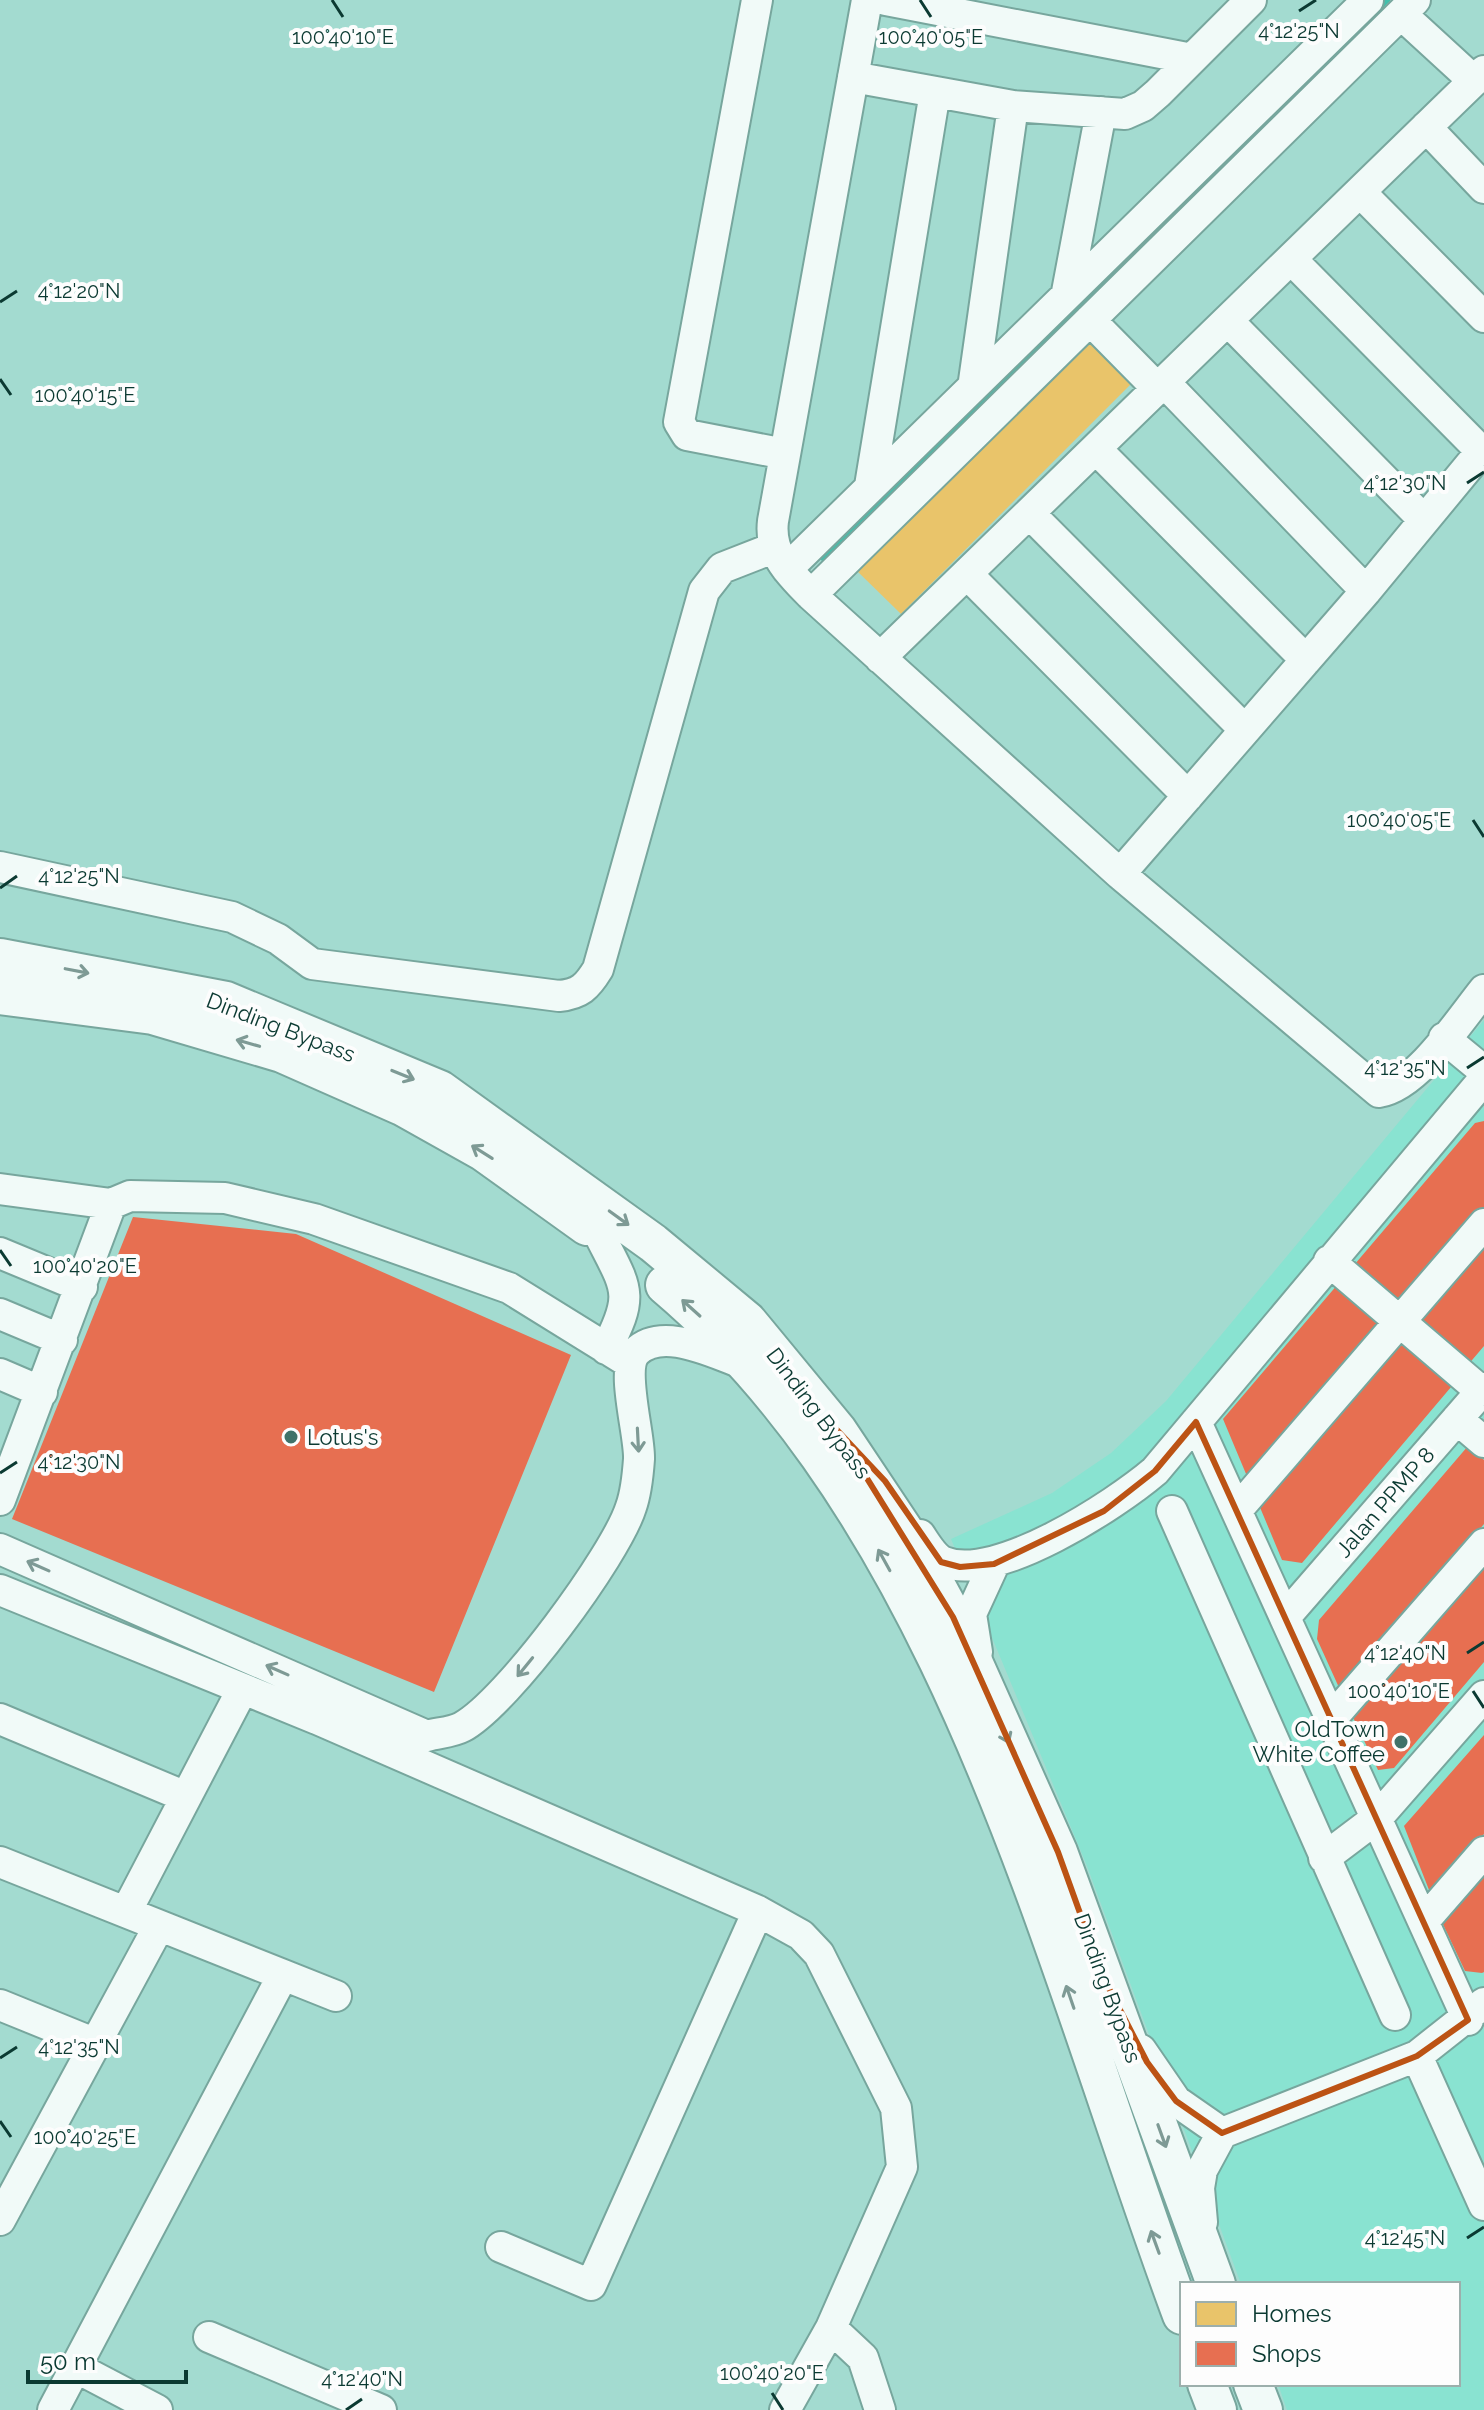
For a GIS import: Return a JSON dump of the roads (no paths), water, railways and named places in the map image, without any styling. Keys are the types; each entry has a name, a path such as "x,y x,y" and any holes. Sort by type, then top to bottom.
{"main road":[{"name":"Dinding Bypass","path":"0,958 226,1001 440,1090 653,1243 747,1321 837,1430 915,1547 953,1617 1058,1852 1216,2282"},
{"name":"Dinding Bypass","path":"0,995 153,1015 282,1053 402,1106 484,1152 599,1234 696,1311 745,1363 844,1487 922,1628 965,1720 1039,1906 1180,2309"},
{"path":"1208,2386 1217,2410"},
{"path":"1254,2386 1263,2410"}],"street":[{"path":"757,0 679,422 687,435 785,454"},
{"path":"867,0 773,521 780,558 811,595 1120,874 1379,1092 1395,1089 1484,990"},
{"path":"886,0 1192,59"},
{"path":"0,867 232,917 278,939 312,964 559,996 576,995 588,985 598,969 704,591 722,568 780,558 870,486 974,381 1368,0"},
{"path":"853,77 1013,106 1125,114 1143,106 1192,59 1244,2"},
{"path":"811,595 1408,7 1479,76 1031,515 880,658"},
{"path":"870,486 935,92"},
{"path":"974,381 1013,106"},
{"path":"1067,292 1101,112"},
{"path":"1426,127 1484,188"},
{"path":"1360,192 1484,317"},
{"path":"1120,874 1366,591 1483,449 1291,259"},
{"path":"1090,320 1162,386 1366,591"},
{"path":"1228,321 1424,520"},
{"path":"1097,450 1306,660"},
{"path":"1031,515 1245,730"},
{"path":"968,575 1188,796"},
{"path":"837,1430 885,1481 941,1562 960,1567 994,1564 1116,1503 1155,1471 1196,1422 1329,1261 1481,1066 1444,1038"},
{"path":"0,1189 111,1204 130,1196 225,1198 314,1219 509,1288 618,1356 666,1341 680,1342 745,1363"},
{"path":"1,1495 11,1439 42,1392 111,1204"},
{"path":"1237,1510 1484,1224"},
{"path":"0,1590 242,1690 323,1706 427,1736 462,1727 524,1671 612,1547 631,1507 639,1459 618,1356 627,1299 622,1280 599,1234"},
{"path":"0,1253 82,1287"},
{"path":"1329,1261 1482,1390"},
{"path":"0,1314 62,1340"},
{"path":"0,1374 42,1392"},
{"name":"Jalan PPMP 8","path":"1286,1616 1482,1390"},
{"path":"1457,1419 1484,1442"},
{"path":"1196,1422 1424,1921 1476,2011 1417,2056 1222,2133 1202,2170 1199,2188 1201,2217 1217,2282"},
{"path":"1172,1511 1395,2015"},
{"path":"1332,1718 1484,1544"},
{"path":"0,1549 323,1706 758,1911 801,1935 819,1954 896,2108 902,2167 831,2328 785,2410"},
{"path":"984,1689 971,1614 994,1564"},
{"path":"126,1912 242,1690"},
{"path":"1324,1858 1377,1818 1484,1696"},
{"path":"0,1719 186,1797"},
{"path":"1424,1921 1484,1852"},
{"path":"0,1862 336,1996"},
{"path":"501,2247 591,2285 758,1911"},
{"path":"0,2220 159,1926"},
{"path":"53,2410 283,1975"},
{"path":"1103,1977 1157,2077 1194,2117 1222,2133"},
{"path":"0,2005 96,2044"},
{"path":"1417,2056 1484,2205"},
{"path":"831,2328 863,2358 880,2410"},
{"path":"209,2337 381,2410"},
{"path":"77,2368 157,2410"}],"waterway":[{"path":"1377,10 1387,0"},
{"path":"823,558 1184,201"}],"place":[{"name":"Lotus's","path":"291,1437"},
{"name":"OldTown White Coffee","path":"1401,1742"}]}
